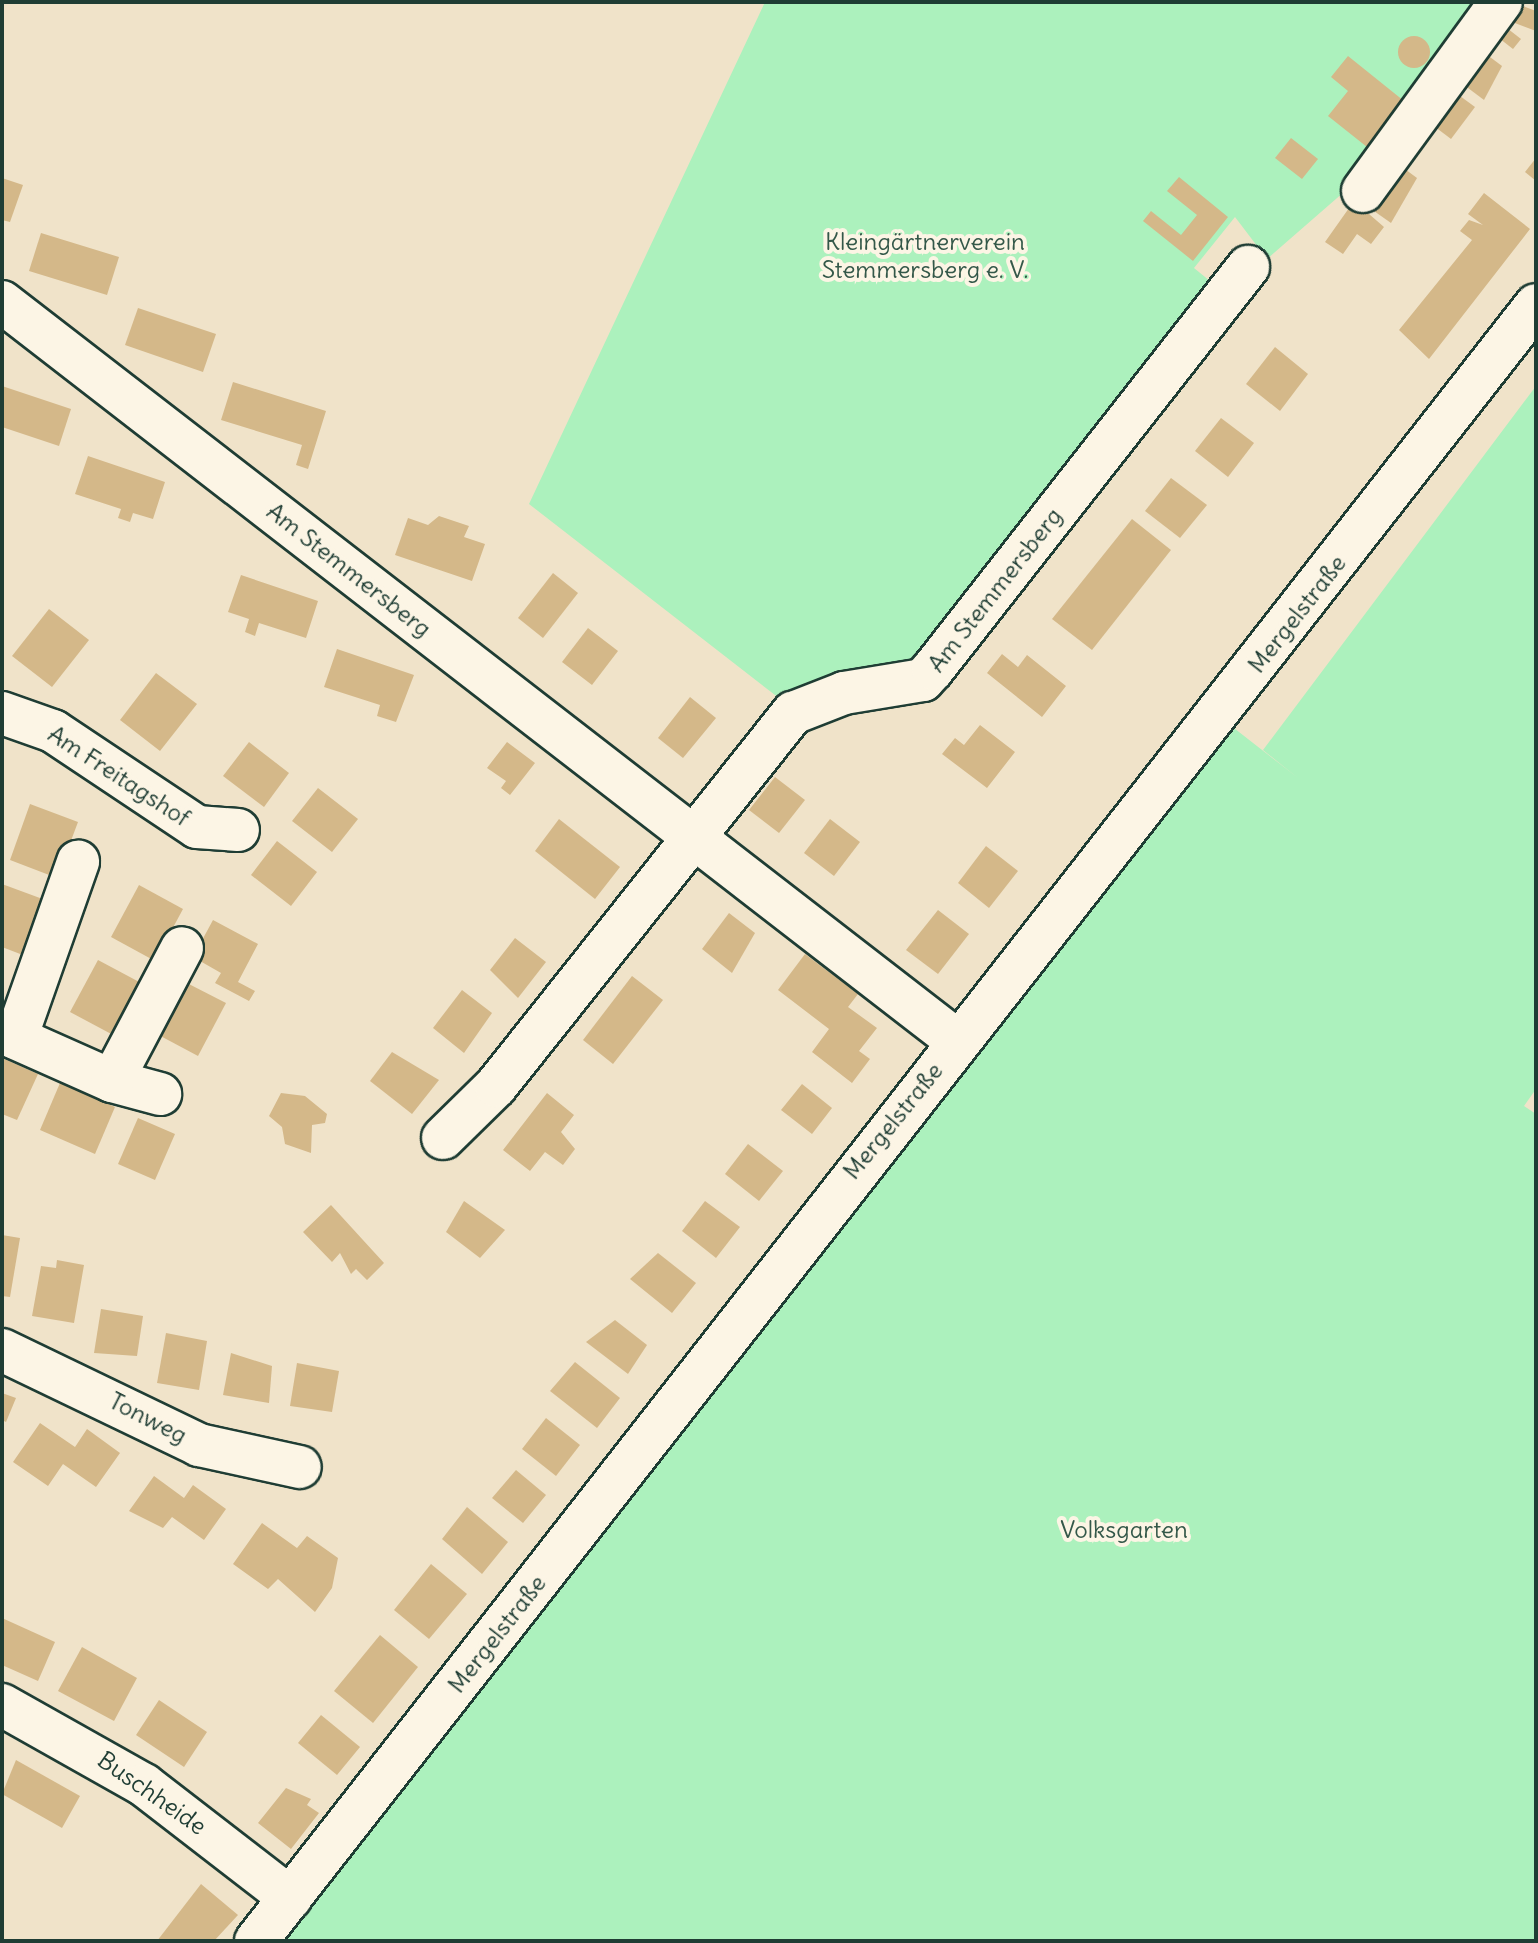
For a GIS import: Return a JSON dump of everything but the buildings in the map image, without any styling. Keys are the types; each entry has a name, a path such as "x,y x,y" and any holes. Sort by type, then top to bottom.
{"street":[{"path":"1363,191 1501,2"},
{"name":"Am Stemmersberg","path":"443,1138 496,1086 801,707 923,680 1248,267"},
{"name":"Am Stemmersberg","path":"2,302 957,1041"},
{"name":"Mergelstraße","path":"256,1941 957,1041 1536,305"},
{"name":"Am Freitagshof","path":"2,713 53,731 197,827 238,830"},
{"path":"78,862 9,1035 112,1081 160,1094"},
{"path":"112,1081 182,948"},
{"name":"Tonweg","path":"2,1350 199,1445 300,1467"},
{"name":"Buschheide","path":"2,1705 144,1785 290,1898"}],"green space":[{"name":"Kleingärtnerverein Stemmersberg e. V.","path":"765,2 1489,2 1352,185 1267,259 1235,217 1194,268 1221,290 926,666 784,702 529,504"},
{"name":"Volksgarten","path":"1536,386 1536,1089 1524,1106 1536,1114 1536,1941 284,1941 613,1523 1085,902 1230,725 1298,778 1263,750"}]}
